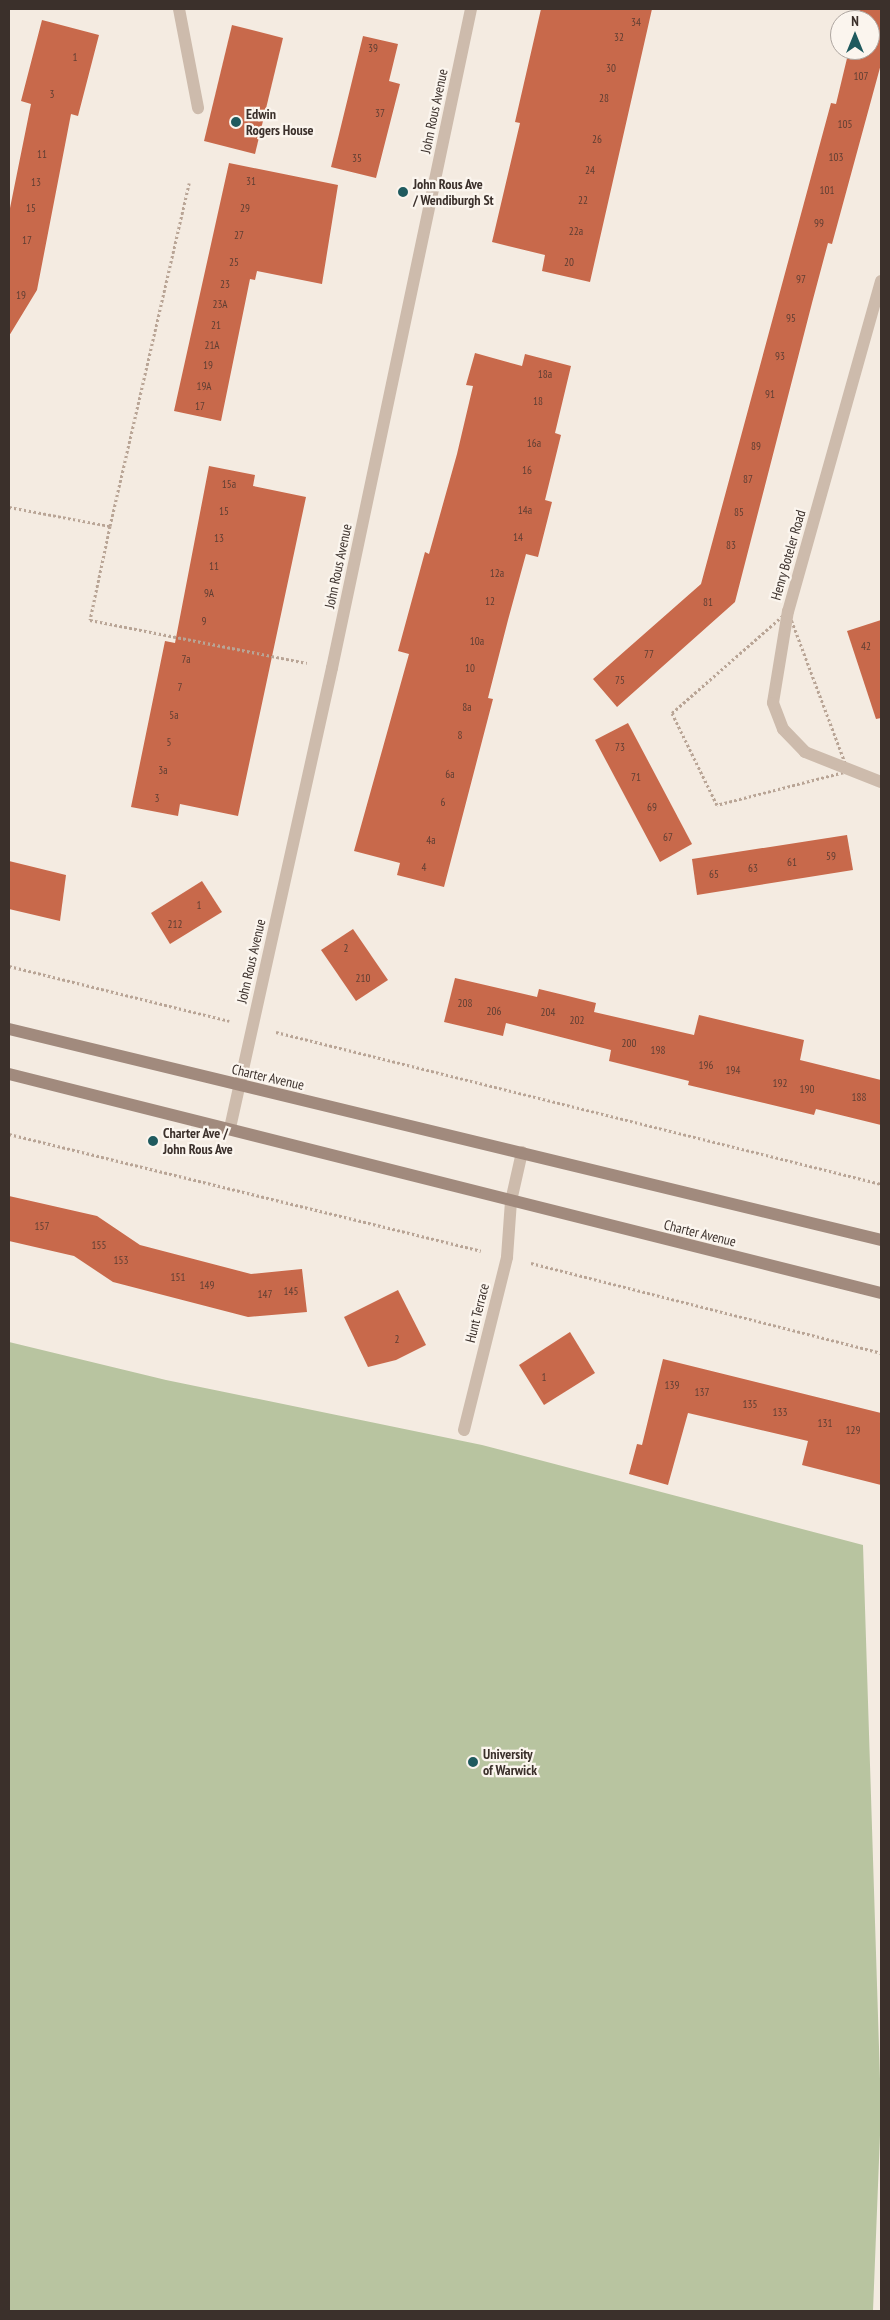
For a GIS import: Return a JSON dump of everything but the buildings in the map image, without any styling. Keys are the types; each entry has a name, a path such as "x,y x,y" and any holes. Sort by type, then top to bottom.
{"street":[{"path":"179,9 198,108"},
{"name":"John Rous Avenue","path":"230,1128 332,668 470,9"},
{"name":"Henry Boteler Road","path":"881,281 788,611 772,703 783,729 805,752 881,782"},
{"name":"Charter Avenue","path":"9,1029 881,1240"},
{"name":"Charter Avenue","path":"9,1074 230,1128 511,1202 881,1293"},
{"path":"511,1202 522,1152"},
{"name":"Hunt Terrace","path":"464,1430 507,1257 511,1202"}],"path":[{"path":"189,183 90,620 332,668"},
{"path":"9,507 110,526"},
{"path":"9,966 881,1184"},
{"path":"9,1134 507,1257 881,1353"}],"green space":[{"name":"University of Warwick","path":"9,1342 166,1380 482,1445 863,1545 881,2110 873,2311 9,2311"}],"place":[{"name":"Edwin Rogers House","path":"236,122"},
{"name":"John Rous Ave / Wendiburgh St","path":"403,192"},
{"name":"Charter Ave / John Rous Ave","path":"153,1141"},
{"name":"University of Warwick","path":"473,1762"}]}
